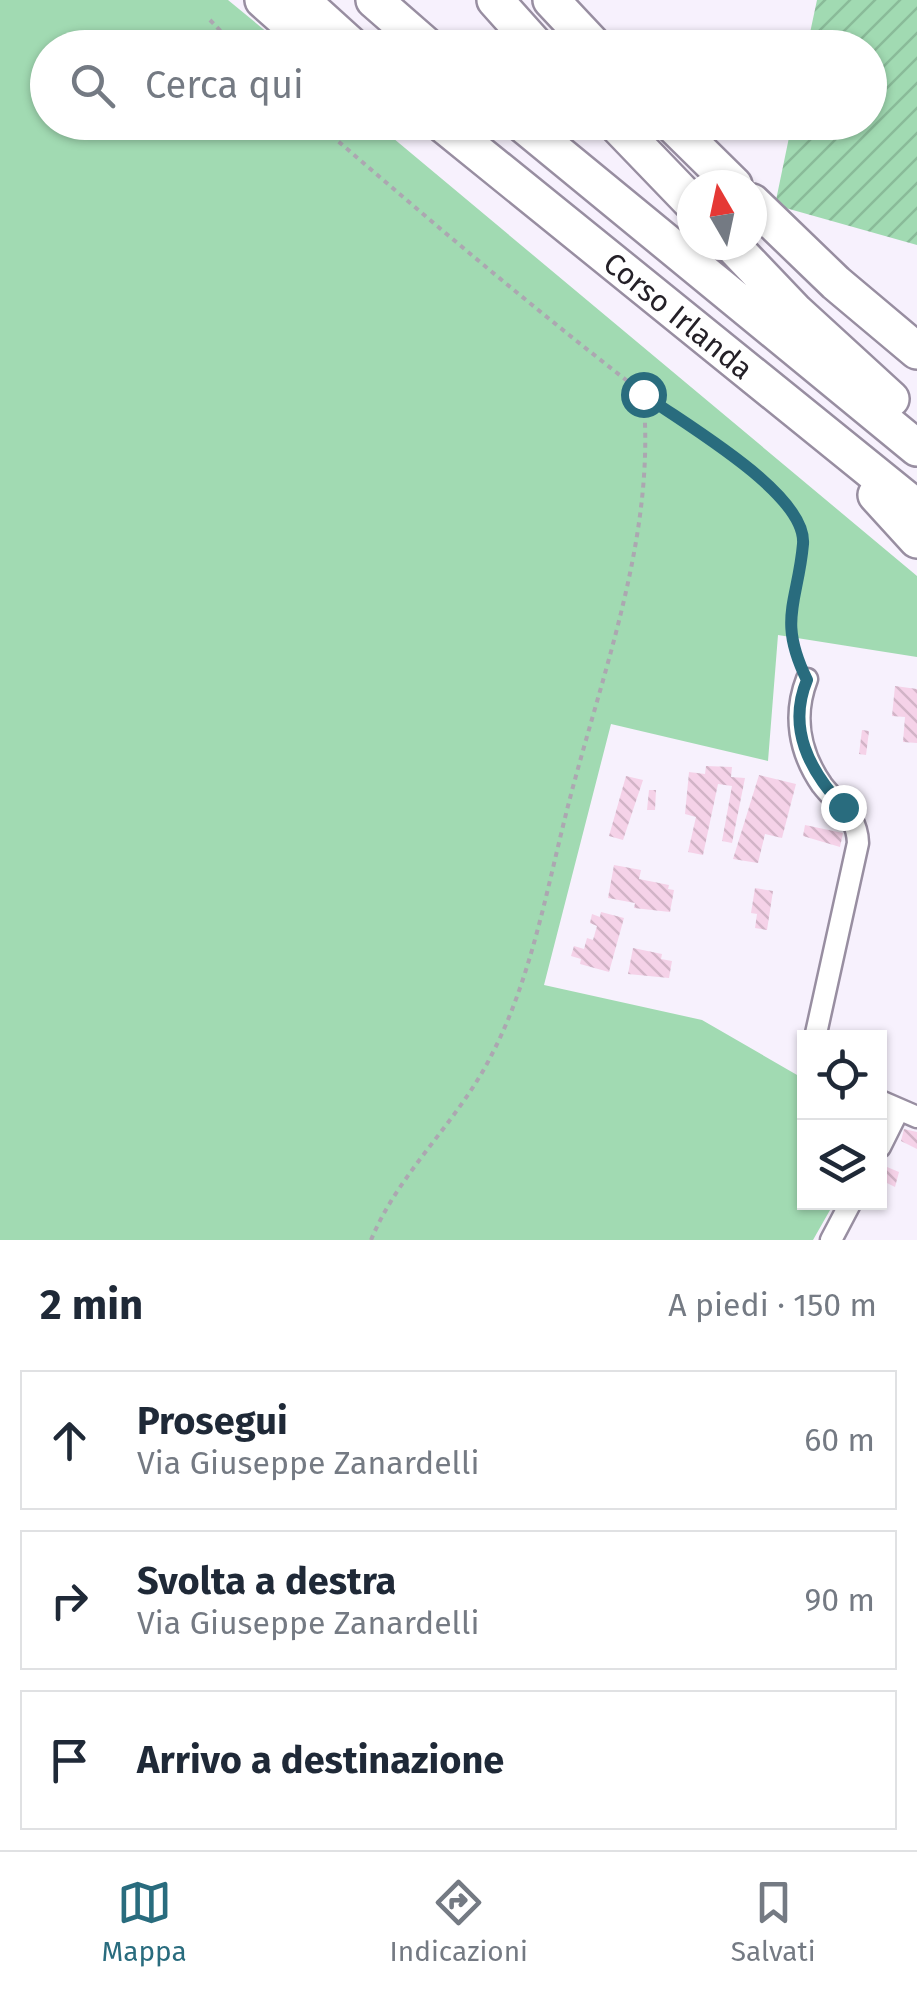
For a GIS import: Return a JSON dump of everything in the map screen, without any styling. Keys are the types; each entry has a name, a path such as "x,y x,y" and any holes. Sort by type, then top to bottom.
{"highway":[{"path":"263,0 297,30"},
{"path":"302,0 334,30"},
{"path":"374,0 408,30"},
{"path":"495,0 522,30"},
{"path":"550,0 579,30"},
{"path":"456,140 470,149"},
{"name":"Corso Irlanda","path":"460,140 917,508"},
{"name":"Corso Irlanda","path":"542,140 917,448"},
{"path":"631,140 677,187"},
{"path":"688,140 719,170"},
{"path":"767,216 836,283 917,351"},
{"path":"746,260 796,312 917,424"},
{"path":"800,414 917,540"}],"street":[{"path":"807,680 797,704 801,742 821,784 850,814 858,843 817,1030"},
{"path":"887,1133 898,1110"},
{"path":"831,1240 847,1210"}],"path":[{"path":"210,20 220,30"},
{"path":"338,140 643,394 772,484 794,512 804,540 791,594 792,644 807,680"},
{"path":"371,1240 390,1198 452,1119 491,1056 521,988 633,559 645,468 643,394"}],"green space":[{"path":"0,0 228,0 264,30 30,30 30,140 395,140 917,576 917,657 778,635 768,761 611,724 544,985 702,1020 797,1075 797,1210 830,1210 813,1240 0,1240"},
{"path":"817,0 917,0 917,245 775,205 788,140 887,140 887,30 811,30"}],"building":[{"path":"895,686 917,689 917,743 903,742 905,717 892,716"},
{"path":"862,730 869,731 866,755 859,754"},
{"path":"706,766 732,767 731,777 745,778 732,843 722,841 732,786 718,784 703,855 688,852 696,817 685,814 689,772 705,774"},
{"path":"759,775 796,784 782,838 765,834 758,863 733,859"},
{"path":"626,776 643,780 623,840 609,836"},
{"path":"649,790 656,790 655,810 647,810"},
{"path":"805,825 843,833 840,847 803,836"},
{"path":"614,865 641,870 639,879 669,885 668,889 674,890 670,912 634,908 635,903 608,898"},
{"path":"755,888 773,891 767,930 755,928 757,914 751,913"},
{"path":"601,912 624,918 609,972 580,964 581,959 571,956 574,946 584,949 587,938 593,940 597,926 590,923 592,914 600,917"},
{"path":"633,948 662,954 661,959 672,961 669,978 628,974"},
{"path":"904,1129 917,1132 917,1149 901,1141"},
{"path":"887,1167 899,1172 895,1187 887,1183"}],"route":[{"path":"643,394 772,484 794,512 804,540 791,594 792,644 807,680 797,704 801,742 821,784 843,807"}]}
